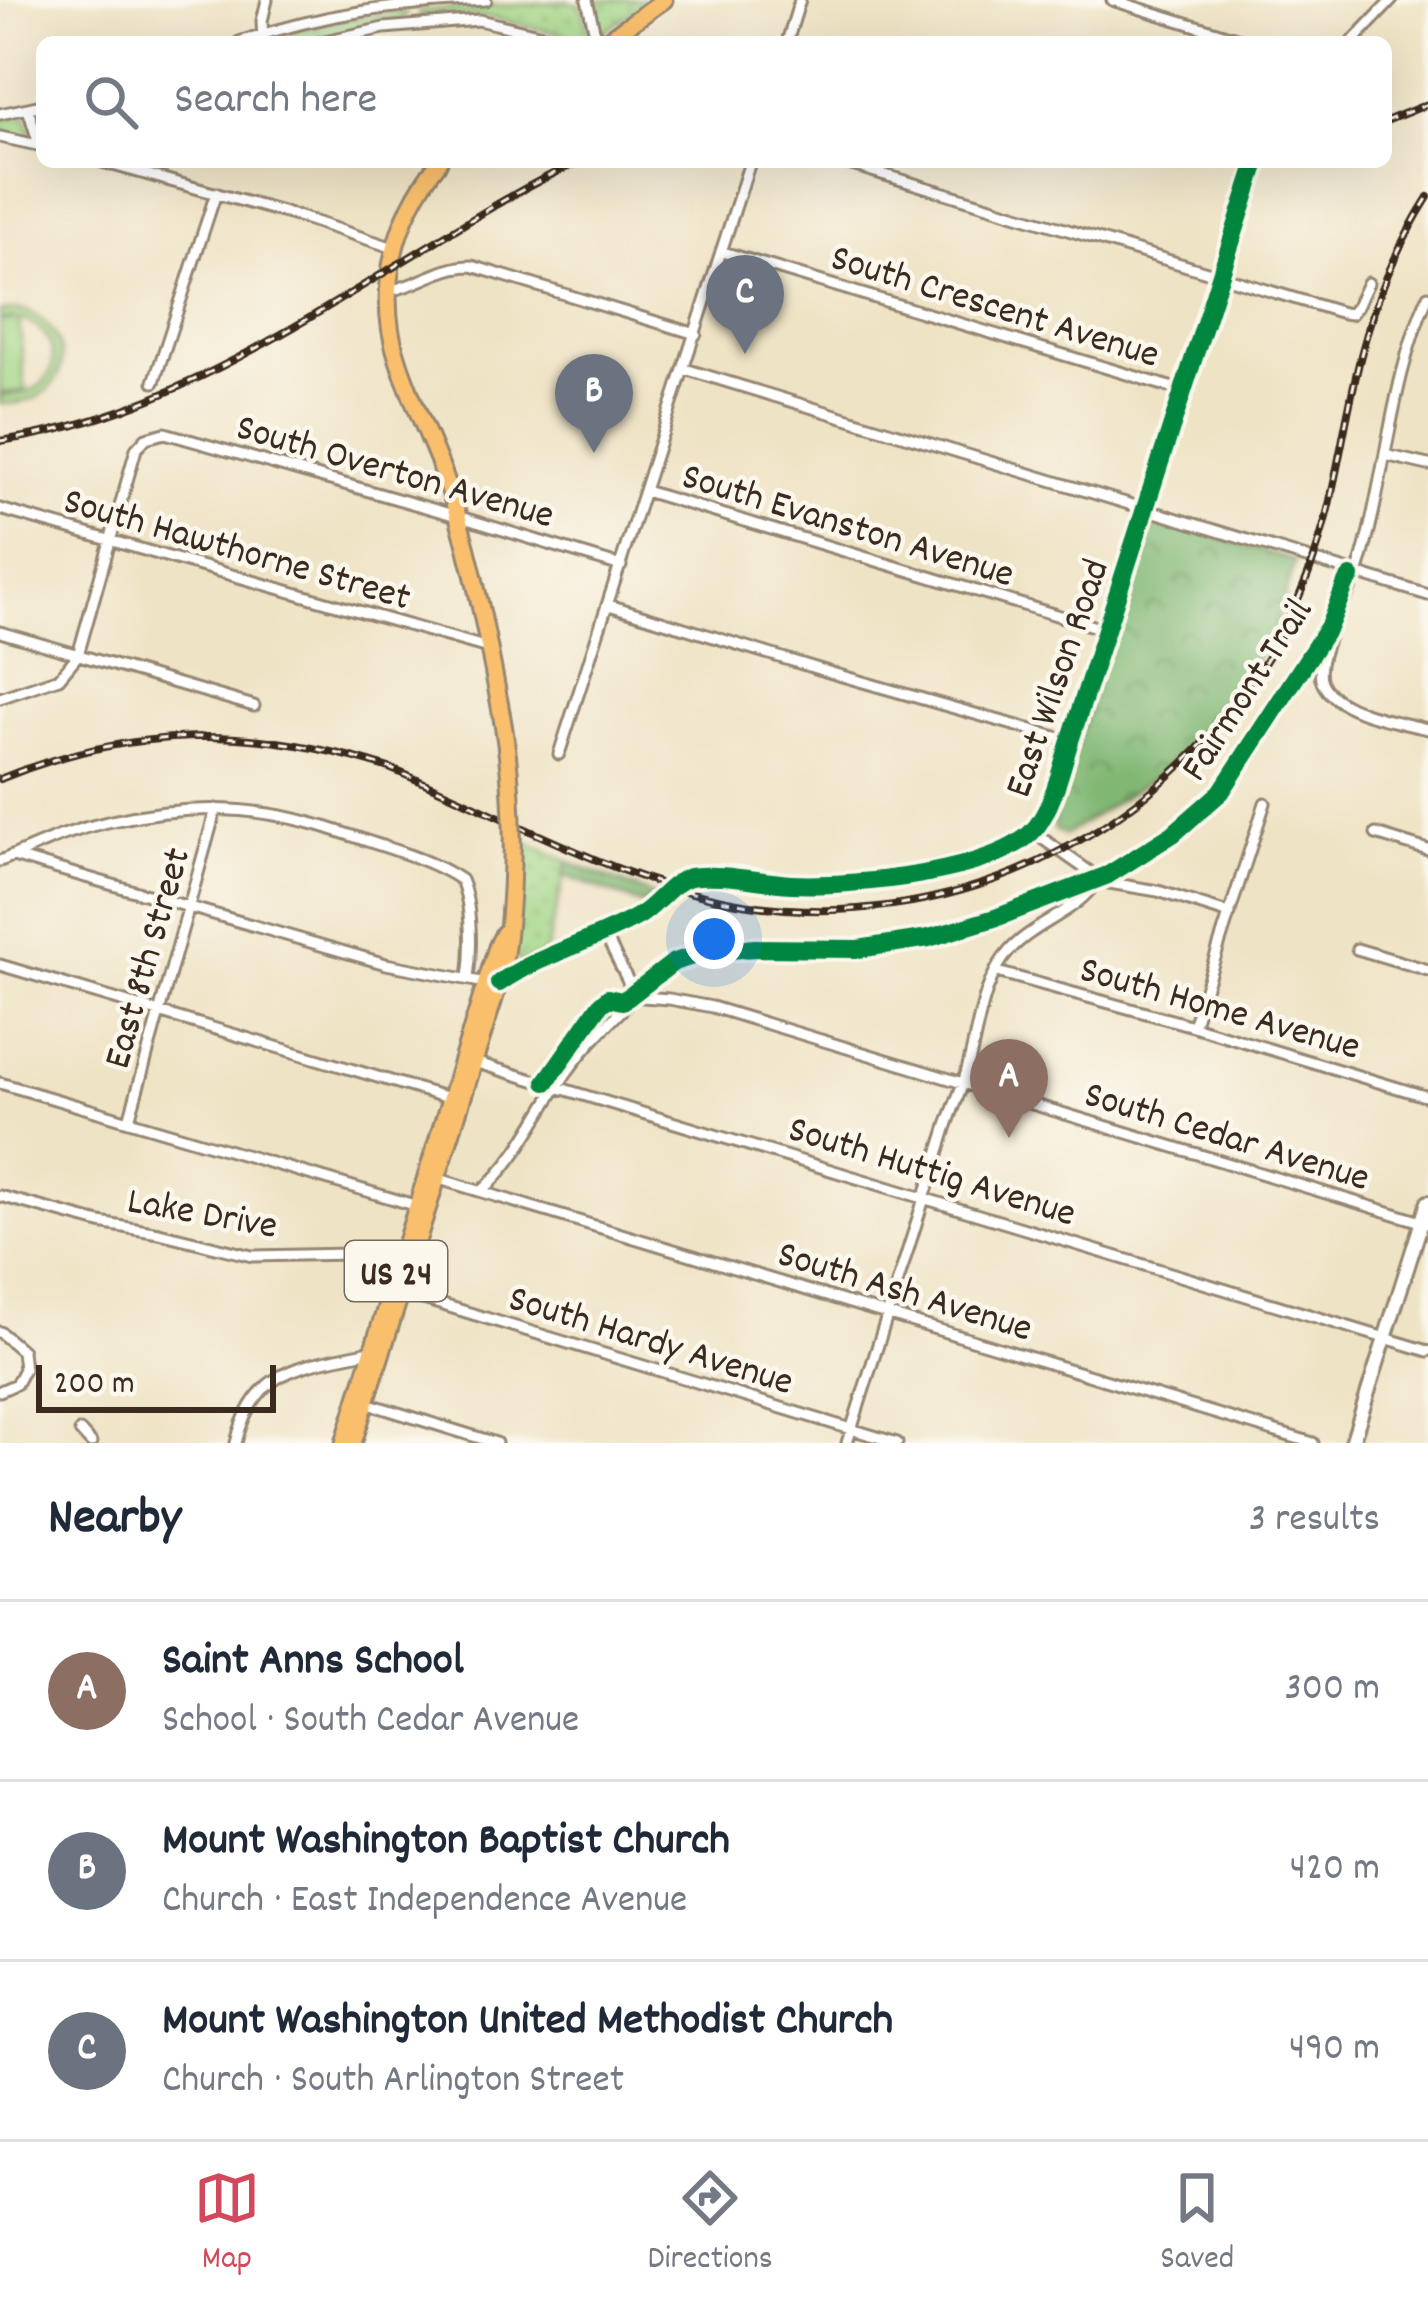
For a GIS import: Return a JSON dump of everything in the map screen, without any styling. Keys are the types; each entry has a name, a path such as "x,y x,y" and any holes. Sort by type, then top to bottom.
{"main road":[{"path":"609,36 664,0"},
{"name":"US 24","path":"353,1443 377,1345 492,983 507,951 511,891 511,799 488,648 457,516 391,332 389,246 435,168"},
{"name":"US 24","path":"492,983 497,947 506,930"},
{"name":"US 24","path":"396,1291 399,1260 410,1245"},
{"name":"US 24","path":"344,1443 361,1402"}],"street":[{"path":"263,36 266,0"},
{"path":"269,36 331,15 408,3 485,0"},
{"path":"587,0 598,36"},
{"path":"789,36 800,0"},
{"path":"1112,0 1229,36"},
{"path":"1358,36 1390,1"},
{"path":"408,3 414,25"},
{"path":"353,36 479,20 546,36"},
{"path":"0,111 36,107"},
{"path":"28,109 36,122"},
{"path":"0,137 36,144"},
{"path":"124,168 389,246"},
{"path":"559,754 748,168"},
{"path":"862,168 1351,314 1368,283"},
{"name":"East Wilson Road","path":"492,983 640,916 690,877 794,884 901,878 1004,852 1033,832 1047,808 1070,741 1255,168"},
{"path":"154,382 216,193"},
{"name":"South Crescent Avenue","path":"723,252 1183,391"},
{"path":"388,291 443,269 472,266 696,334"},
{"path":"1428,296 1412,337 1357,573 1320,670 1326,689 1359,712 1428,729"},
{"path":"1412,337 1428,342"},
{"path":"685,369 1428,595"},
{"name":"South Overton Avenue","path":"110,540 136,449 152,436 175,434 621,566"},
{"path":"1385,455 1428,465"},
{"name":"South Evanston Avenue","path":"645,491 1106,630"},
{"name":"South Hawthorne Street","path":"0,509 488,648"},
{"path":"0,698 59,678 78,655 110,540"},
{"path":"609,605 1070,741"},
{"path":"459,639 481,617"},
{"path":"0,632 254,706"},
{"path":"1193,1026 1265,803"},
{"path":"0,861 61,836 163,812 216,809 311,823 457,876 465,890 472,956 468,978"},
{"name":"East 8th Street","path":"129,1120 216,809"},
{"path":"1033,832 1096,880 1157,891 1230,914"},
{"path":"1376,834 1428,850"},
{"path":"13,856 386,964 492,983"},
{"path":"847,1443 963,1084 986,996 1005,956 1026,935 1081,899 1096,880"},
{"path":"482,1191 520,1149 584,1047 627,1005 628,981 604,933"},
{"path":"1357,949 1428,970"},
{"path":"507,951 513,960 526,965"},
{"path":"0,965 456,1101"},
{"name":"South Home Avenue","path":"997,972 1428,1096"},
{"name":"South Cedar Avenue","path":"630,996 712,1007 1425,1223"},
{"name":"South Huttig Avenue","path":"468,1060 1428,1351"},
{"path":"0,1083 422,1208"},
{"name":"South Ash Avenue","path":"431,1177 1313,1443"},
{"name":"Lake Drive","path":"0,1196 252,1256 350,1254 399,1260"},
{"path":"1352,1443 1428,1202"},
{"name":"South Hardy Avenue","path":"396,1291 897,1443"},
{"path":"0,1332 22,1351 24,1369 16,1384 0,1390"},
{"path":"236,1443 248,1406 262,1388 305,1367 377,1345"},
{"path":"361,1402 496,1443"},
{"path":"80,1431 91,1443"}],"green space":[{"path":"600,0 648,0 606,31 599,28 593,5"},
{"path":"570,1 581,6 590,33 569,36 473,16 422,19 421,11"},
{"path":"407,14 402,20 325,36 276,36 285,33 351,18"},
{"path":"26,116 32,133 29,138 0,133 0,118"},
{"path":"21,310 47,325 60,349 61,362 50,387 37,397 0,404 0,396 27,392 42,384 53,364 49,341 32,324 19,319 25,391 0,393 0,321 16,319 0,319 0,311"},
{"path":"1163,520 1295,561 1273,636 1199,736 1156,776 1065,835 1055,830 1052,820 1148,526"},
{"path":"524,841 568,862 545,954 522,963 513,950"},
{"path":"568,862 655,896 644,905 563,875"}],"railway":[{"path":"1392,119 1428,104"},
{"path":"0,441 116,412 226,364 565,168"},
{"path":"0,779 97,748 146,740 242,738 291,744 389,768 586,856 708,897 802,910 894,905 984,884 1068,847 1144,797 1211,734 1267,659 1317,548 1373,314 1397,254 1428,197"}],"cycle path":[{"path":"499,983 637,917 690,877 791,884 885,880 992,856 1037,826 1056,785 1255,168"},
{"name":"Fairmont Trail","path":"546,1082 600,1005 608,998 622,1001 674,962 706,952 858,949 929,938 1108,875 1173,834 1221,792 1329,626 1351,577"}],"place":[{"name":"Mount Washington United Methodist Church","path":"745,354"},
{"name":"Mount Washington Baptist Church","path":"594,453"},
{"name":"Saint Anns School","path":"1009,1138"}]}
